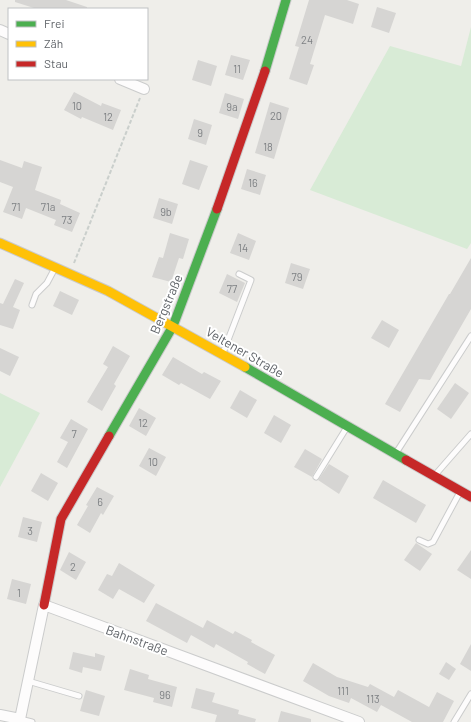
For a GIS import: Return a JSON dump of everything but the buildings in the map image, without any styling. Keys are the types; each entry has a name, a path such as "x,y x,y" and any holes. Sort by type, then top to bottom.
{"street":[{"name":"Bergstraße","path":"44,605 61,519 173,326 260,88 286,0"},
{"path":"122,80 144,89"},
{"name":"Veltener Straße","path":"0,243 108,291 173,326 471,497"},
{"path":"0,715 20,720 44,605"},
{"name":"Bahnstraße","path":"44,605 359,722"}],"lane":[{"path":"32,305 36,294 47,283 55,267"},
{"path":"222,354 251,280 239,274"},
{"path":"395,453 471,336"},
{"path":"316,477 348,426"},
{"path":"434,476 471,434"},
{"path":"419,540 428,544 433,542 461,491"},
{"path":"28,681 79,696"},
{"path":"454,722 471,694"},
{"path":"20,720 32,722"}],"path":[{"path":"70,273 144,89"}],"green space":[{"path":"471,27 471,243 467,249 310,190 390,46 461,66"},
{"path":"0,393 40,413 0,487"}],"traffic: fast":[{"path":"265,71 286,0"},
{"path":"109,436 173,326 217,209"},
{"path":"245,367 406,460"}],"traffic: slow":[{"path":"0,243 108,291 245,367"}],"traffic: jam":[{"path":"217,209 265,71"},
{"path":"44,605 61,519 109,436"},
{"path":"406,460 471,497"}]}
